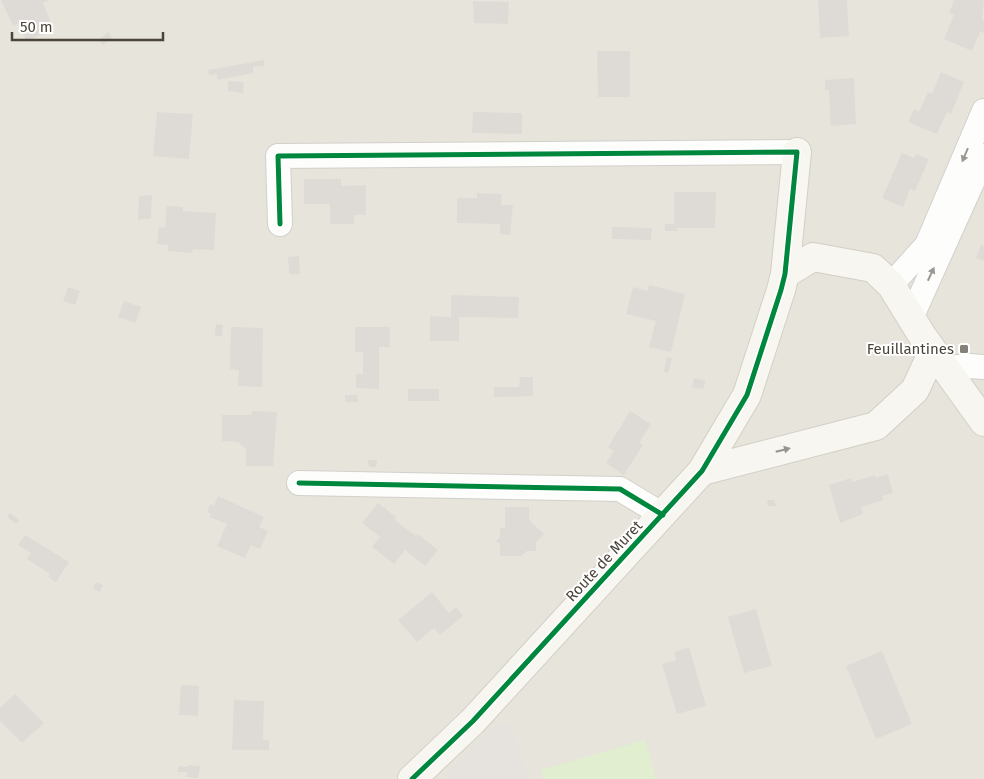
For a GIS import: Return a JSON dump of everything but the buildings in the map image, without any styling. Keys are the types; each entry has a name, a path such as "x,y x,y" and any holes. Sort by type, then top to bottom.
{"street":[{"path":"882,277 910,262 927,245 984,110"},
{"path":"280,224 278,156 797,152"},
{"name":"Route de Muret","path":"412,779 473,721 702,471 747,395 768,336 785,274 797,152"},
{"path":"911,318 984,156"},
{"path":"788,241 813,257 882,277 940,360 973,384 984,422"},
{"path":"785,274 813,257"},
{"path":"940,360 984,367"},
{"path":"702,471 876,426 915,390 940,360"},
{"path":"915,390 973,384"},
{"path":"727,430 754,457"},
{"path":"299,483 620,489 663,515"}],"shaded area":[{"path":"0,0 984,0 984,779 0,779"},
{"path":"511,723 530,779 441,779 496,726"}],"green space":[{"path":"645,740 656,779 544,779 541,770"}],"cycle path":[{"path":"280,224 278,156 797,152 785,274 781,290 747,395 702,471 473,721 412,779"},
{"path":"299,483 620,489 663,515"}],"place":[{"name":"Feuillantines","path":"964,349"}]}
